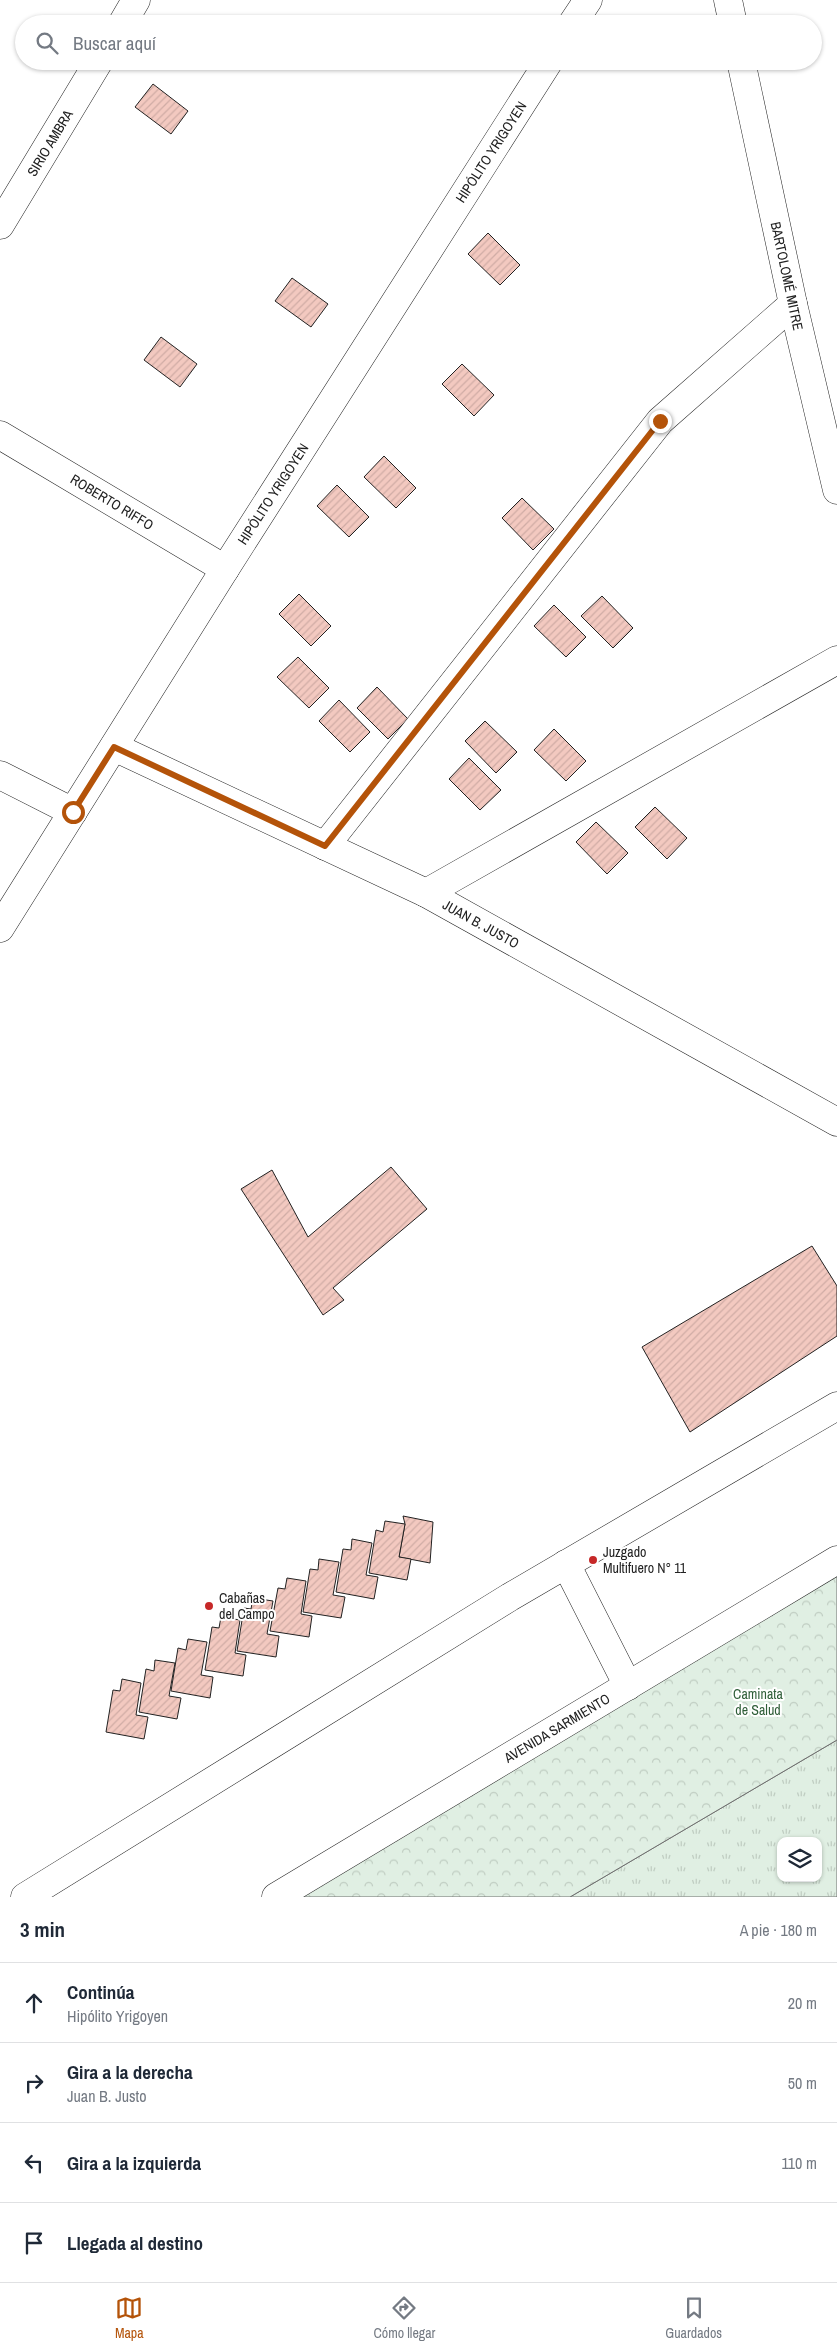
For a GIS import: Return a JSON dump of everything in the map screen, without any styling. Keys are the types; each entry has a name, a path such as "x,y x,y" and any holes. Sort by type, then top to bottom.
{"main road":[{"path":"127,15 136,0"},
{"path":"578,15 588,0"},
{"path":"728,0 731,15"},
{"name":"SIRIO AMBRA","path":"0,225 94,70"},
{"name":"HIPÓLITO YRIGOYEN","path":"0,928 225,569 542,70"},
{"name":"BARTOLOMÉ MITRE","path":"743,70 793,304 837,490"},
{"path":"325,846 660,421 793,304"},
{"name":"ROBERTO RIFFO","path":"0,435 225,569"},
{"path":"426,893 837,660"},
{"name":"JUAN B. JUSTO","path":"114,747 426,893 837,1122"},
{"path":"0,776 73,812"},
{"path":"25,1897 566,1564 837,1406"},
{"name":"AVENIDA SARMIENTO","path":"276,1897 837,1560"},
{"path":"566,1564 628,1686"}],"green space":[{"name":"Caminata de Salud","path":"837,1572 837,1740 570,1897 300,1897"},
{"path":"837,1740 837,1897 570,1897"}],"building":[{"path":"153,84 188,111 171,134 135,107"},
{"path":"488,233 520,265 500,285 468,254"},
{"path":"292,278 328,304 311,327 275,301"},
{"path":"161,337 197,364 180,387 144,360"},
{"path":"462,364 494,395 474,416 442,384"},
{"path":"384,456 416,488 396,508 364,477"},
{"path":"337,485 369,517 349,537 317,506"},
{"path":"522,498 554,529 533,550 502,518"},
{"path":"299,594 331,626 311,646 279,614"},
{"path":"602,596 633,628 613,648 581,616"},
{"path":"554,605 586,637 566,657 534,626"},
{"path":"298,657 329,688 309,708 277,677"},
{"path":"377,687 408,719 388,739 357,708"},
{"path":"339,700 370,732 350,752 319,721"},
{"path":"485,721 517,752 496,773 465,741"},
{"path":"554,729 586,761 566,781 534,750"},
{"path":"469,758 501,790 480,810 449,779"},
{"path":"655,807 687,838 667,859 635,827"},
{"path":"596,822 628,853 607,874 576,842"},
{"path":"391,1167 427,1209 333,1288 344,1300 323,1315 241,1189 272,1170 308,1237"},
{"path":"812,1246 837,1286 837,1336 690,1432 642,1347"},
{"path":"403,1516 433,1522 430,1563 399,1557 405,1524"},
{"path":"385,1521 405,1524 399,1557 411,1559 407,1580 369,1573 376,1530 383,1532"},
{"path":"352,1539 372,1543 366,1575 378,1577 374,1599 336,1592 343,1549 351,1550"},
{"path":"319,1559 339,1562 333,1595 345,1597 341,1618 303,1612 310,1569 318,1570"},
{"path":"287,1578 306,1581 301,1614 312,1616 309,1637 270,1631 278,1588 285,1589"},
{"path":"253,1598 273,1601 267,1634 279,1636 276,1657 237,1651 244,1608 251,1609"},
{"path":"221,1617 240,1620 235,1653 246,1655 243,1676 205,1670 212,1627 219,1628"},
{"path":"188,1639 207,1642 201,1675 213,1677 210,1698 171,1691 178,1648 186,1650"},
{"path":"155,1660 175,1663 169,1696 181,1698 177,1719 139,1712 146,1669 154,1671"},
{"path":"122,1679 141,1683 136,1715 148,1717 144,1739 106,1732 113,1690 120,1691"}],"place":[{"name":"Juzgado Multifuero N° 11","path":"593,1560"},
{"name":"Cabañas del Campo","path":"209,1606"}],"route":[{"path":"73,812 114,747 325,846 660,421"}]}
